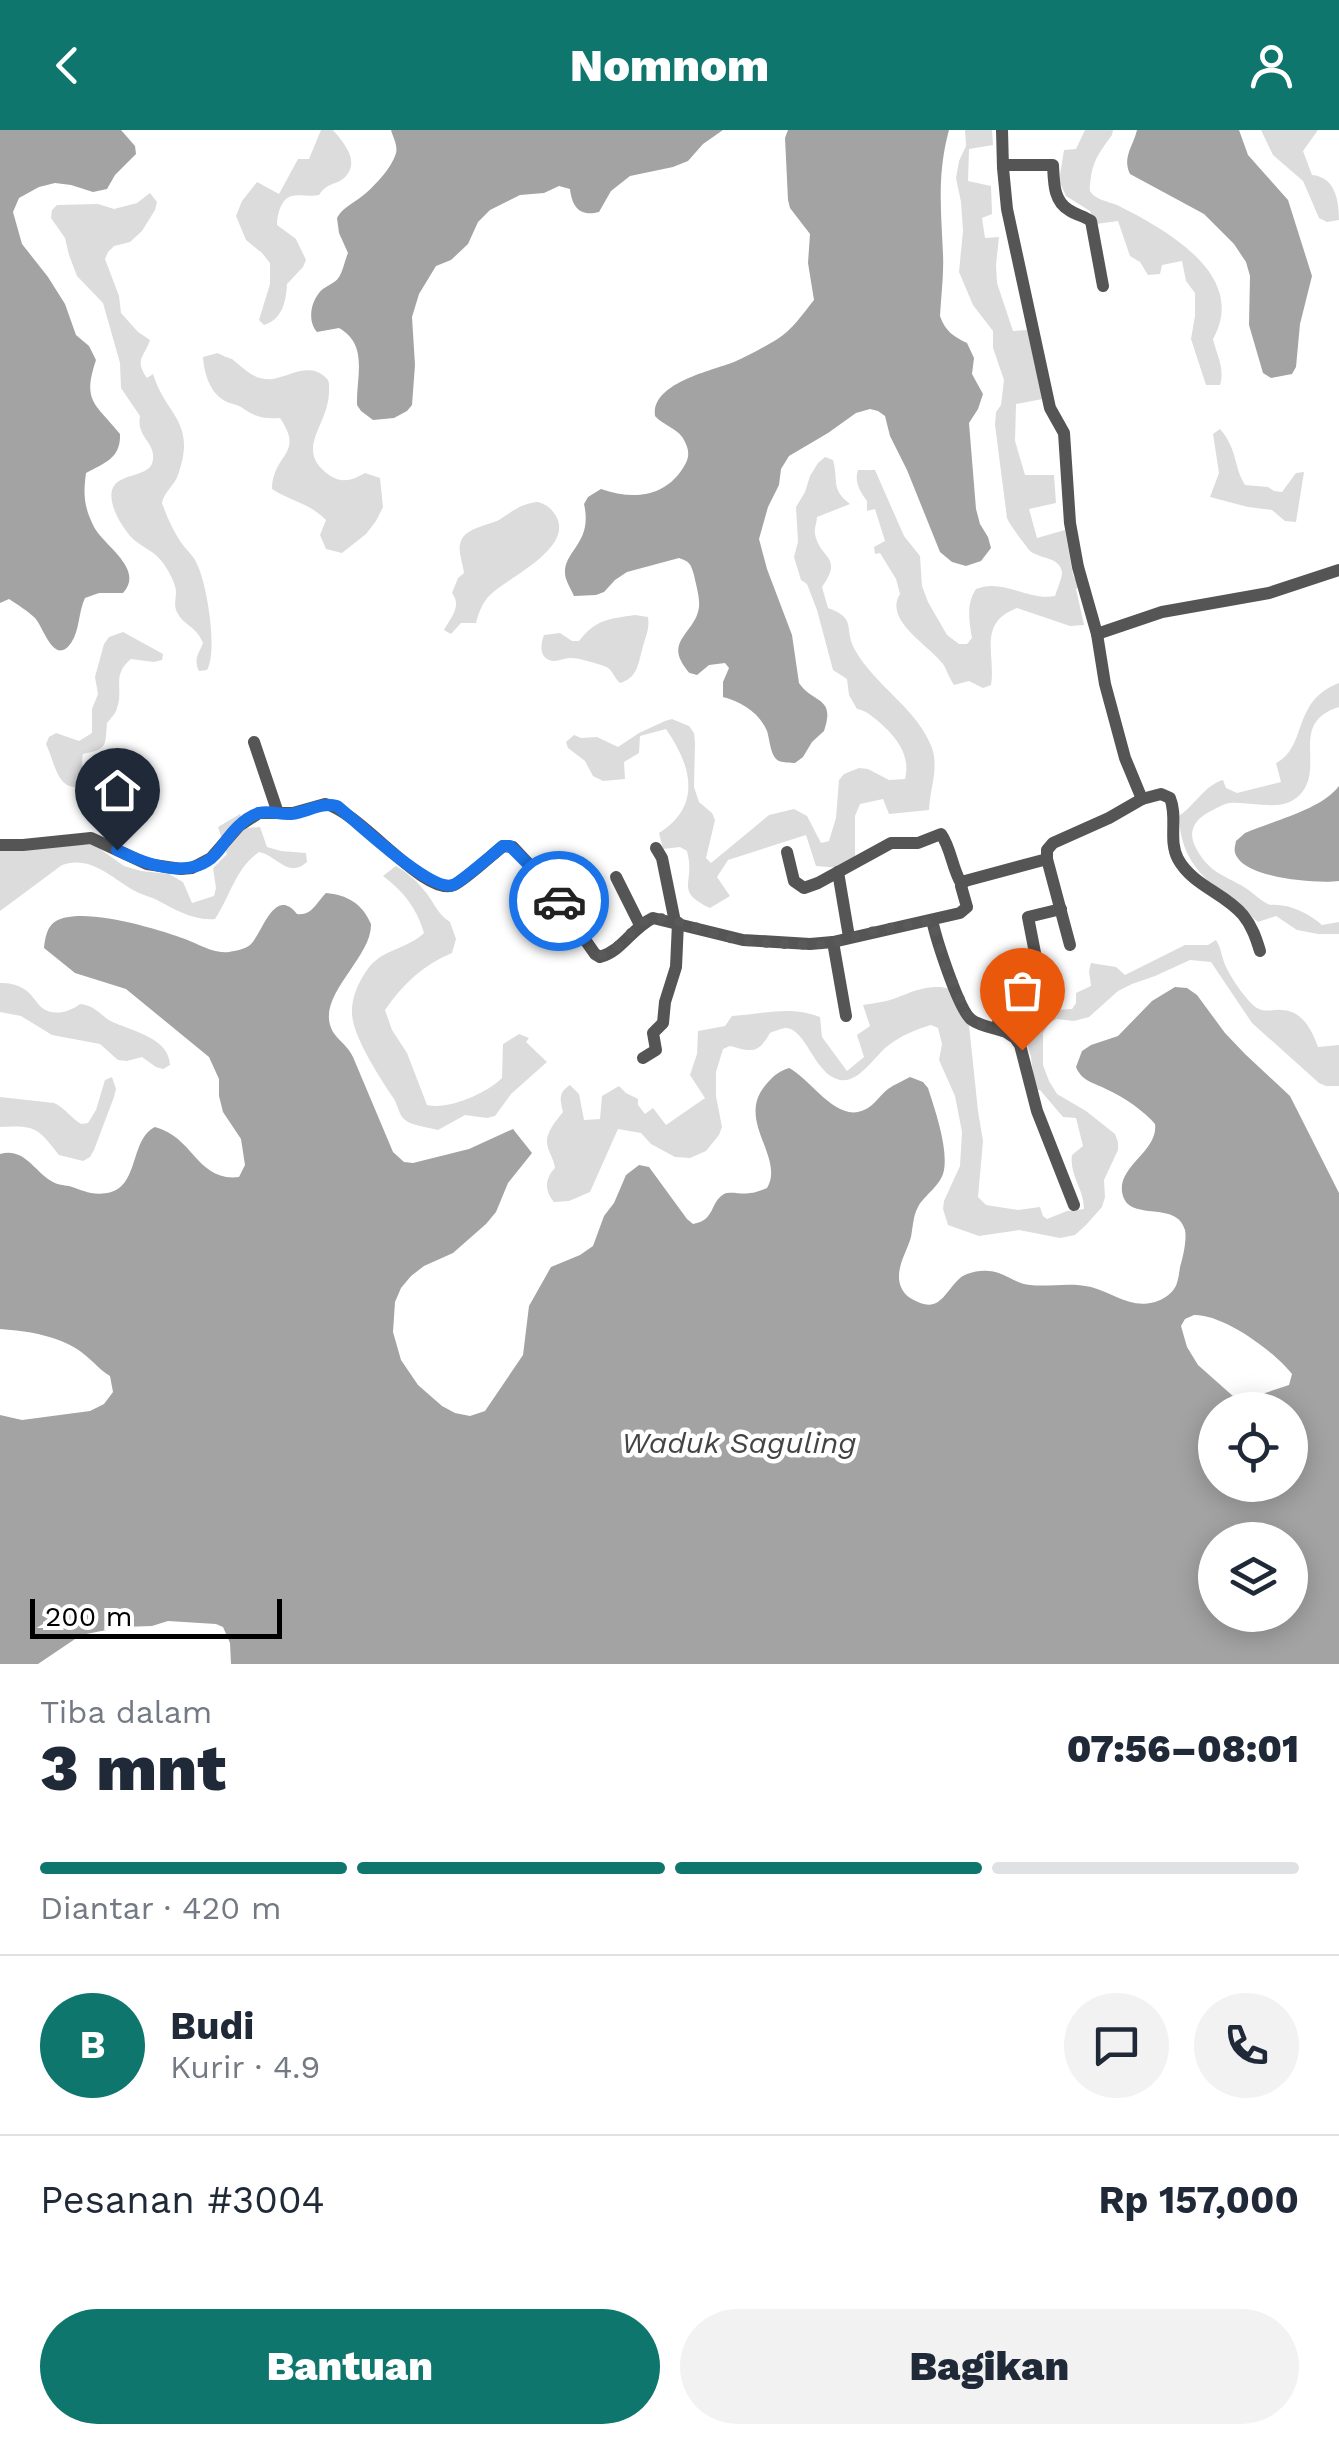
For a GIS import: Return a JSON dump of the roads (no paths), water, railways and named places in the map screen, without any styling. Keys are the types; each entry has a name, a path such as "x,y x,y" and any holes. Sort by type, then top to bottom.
{"street":[{"path":"1002,130 1011,230 1048,400 1064,432 1070,523 1078,567 1097,634 1116,731 1142,799"},
{"path":"1003,164 1052,166 1060,203 1091,221 1103,286"},
{"path":"1097,634 1162,612 1269,593 1339,570"},
{"path":"254,742 278,813"},
{"path":"1070,945 1047,850 1052,843 1142,799 1161,794 1170,798 1174,808 1174,846 1180,862 1204,886 1242,913 1260,951"},
{"path":"0,845 91,838 147,864 192,868 212,858 247,820 266,812 294,814 325,804 337,806 418,873 436,883 456,884 503,846 513,847 540,876 598,956 614,951 653,918 717,936 810,944 966,910 962,884 941,834 918,843 890,843 812,886 800,887 794,882 787,852"},
{"path":"643,1058 656,1050 653,1034 663,1022 676,967 676,922 662,858 656,848"},
{"path":"962,884 1047,859"},
{"path":"838,872 849,937"},
{"path":"616,878 640,926"},
{"path":"1004,1031 998,1020 1002,1008 1039,999 1048,992 1028,917 1061,909"},
{"path":"932,920 941,954 966,1014 976,1023 1004,1031 1020,1046 1037,1111 1074,1205"},
{"path":"833,942 846,1016"}],"water":[{"path":"0,130 121,130 135,146 136,154 107,189 93,192 55,183 19,198 13,212 22,244 48,277 65,304 76,335 89,346 96,360 90,385 93,401 120,434 115,454 86,473 85,494 94,527 126,567 128,584 123,593 99,593 85,598 74,638 59,650 29,613 9,599 0,603"},
{"path":"391,130 723,130 688,161 630,176 611,191 599,212 582,212 575,206 570,189 559,186 544,193 520,195 490,210 478,222 468,244 451,260 436,266 419,294 412,317 412,405 394,418 373,420 357,405 359,362 354,343 339,328 317,332 311,313 319,293 339,277 348,253 337,218 382,177 394,159 396,144"},
{"path":"788,130 949,130 941,177 940,316 951,333 967,343 974,358 972,374 983,394 969,423 976,509 991,548 981,561 966,566 952,562 940,552 885,416 878,411 856,413 789,456 781,469 759,539 792,635 799,683 827,712 824,731 795,763 776,759 759,718 743,705 723,697 723,682 729,668 725,663 709,665 697,675 689,672 679,657 680,642 697,616 699,603 694,575 687,562 679,558 627,572 596,595 574,596 565,573 585,528 584,504 588,497 601,489 634,495 655,492 673,480 685,464 688,450 683,438 655,416 662,395 684,380 734,362 776,340 814,300 808,263 810,234 788,200"},
{"path":"1137,130 1239,130 1248,155 1288,200 1312,276 1292,374 1271,378 1263,373 1249,325 1250,276 1234,244 1204,214 1130,174 1128,157"},
{"path":"1339,786 1339,881 1268,875 1237,857 1236,841 1245,833 1321,802"},
{"name":"Waduk Saguling","path":"326,893 334,894 353,901 371,924 363,951 336,992 329,1019 333,1032 353,1057 393,1152 404,1162 413,1163 469,1149 513,1129 532,1153 508,1183 496,1212 486,1224 453,1253 411,1276 395,1302 393,1332 401,1360 418,1385 442,1406 470,1416 485,1411 523,1355 529,1306 551,1267 593,1246 626,1175 639,1165 649,1167 693,1224 705,1219 724,1194 767,1188 770,1164 758,1126 757,1100 772,1078 789,1068 834,1105 854,1112 868,1108 888,1089 910,1077 928,1088 945,1161 940,1181 916,1210 900,1268 901,1287 910,1298 937,1303 962,1277 984,1271 1030,1285 1091,1287 1138,1303 1163,1299 1177,1282 1185,1230 1173,1216 1128,1204 1122,1186 1130,1168 1150,1143 1155,1124 1127,1100 1085,1079 1076,1067 1082,1051 1118,1036 1152,1001 1175,987 1187,988 1197,995 1225,1033 1290,1096 1339,1193 1339,1664 231,1664 230,1643 223,1627 168,1621 81,1635 38,1664 0,1664 0,1415 22,1420 90,1411 104,1404 113,1392 110,1376 66,1343 0,1329 0,1154 16,1154 55,1183 97,1194 117,1189 125,1182 141,1142 155,1127 179,1140 214,1173 239,1177 245,1165 241,1139 223,1112 219,1079 209,1057 126,989 75,973 44,948 47,933 53,923 68,917 101,917 229,952 250,945 275,908 282,905 297,914 310,911"}]}
